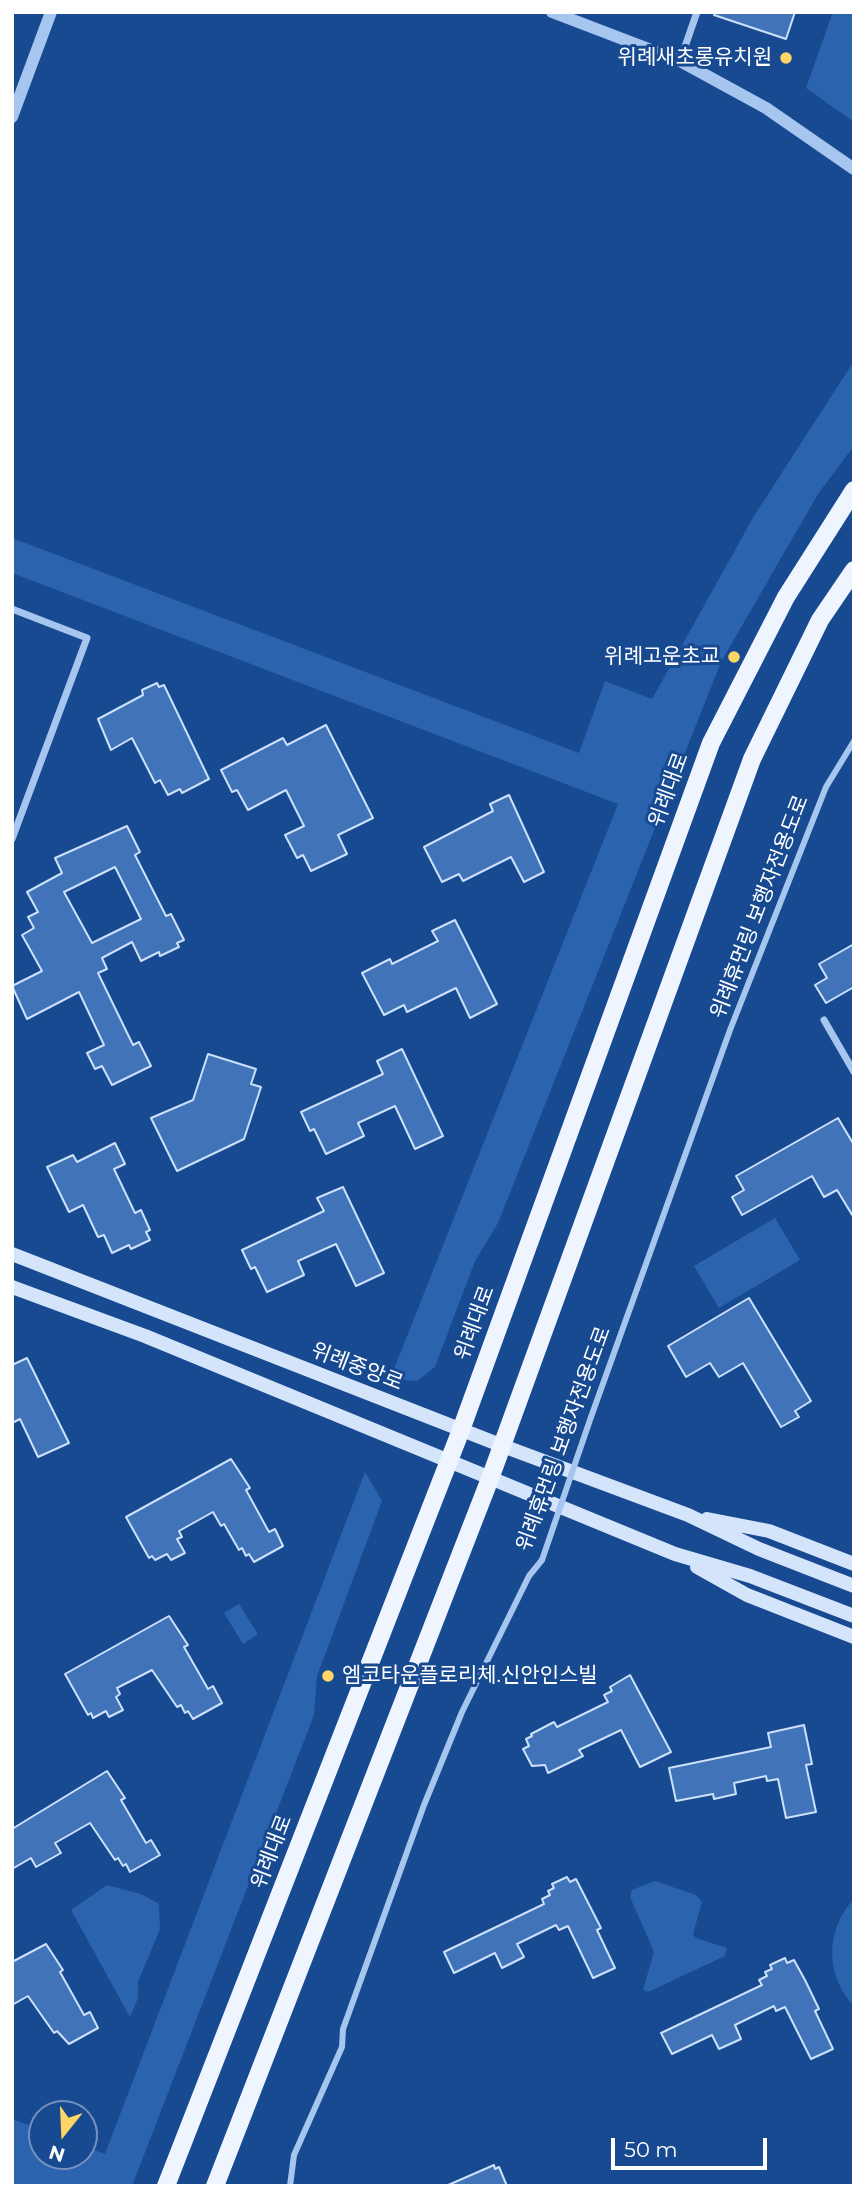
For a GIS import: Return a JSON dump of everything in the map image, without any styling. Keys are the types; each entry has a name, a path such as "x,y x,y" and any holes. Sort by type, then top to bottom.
{"main road":[{"name":"위례대로","path":"166,2186 461,1430 711,743 786,597 854,490"},
{"path":"215,2186 503,1446 752,759 820,620 854,570"},
{"name":"위례중앙로","path":"12,1254 461,1430 688,1515 759,1549 854,1587"},
{"path":"12,1287 145,1336 491,1476 675,1554 750,1576 854,1616"},
{"name":"위례중앙로","path":"688,1515 769,1531 854,1564"},
{"path":"675,1554 747,1595 854,1637"}],"street":[{"path":"12,117 51,12"},
{"path":"552,12 680,61 766,108 854,169"},
{"path":"680,61 697,12"},
{"path":"12,609 87,638 12,839"},
{"name":"위례휴먼링 보행자전용도로","path":"290,2186 294,2155 342,2047 343,2029 429,1794 462,1712 529,1576 542,1560 730,1030 826,787 854,741"},
{"path":"824,1020 854,1072"}],"shaded area":[{"path":"833,12 854,12 854,122 806,88"},
{"path":"854,361 854,446 818,494 721,662 498,1223 475,1261 435,1367 417,1381 390,1379 618,804 12,573 12,538 579,753 605,681 652,699 754,516"},
{"path":"775,1218 800,1260 719,1308 694,1266"},
{"path":"365,1472 382,1501 317,1676 314,1715 132,2186 12,2186 12,2119 28,2125 28,2170 98,2170 98,2151 105,2154"},
{"path":"239,1604 258,1634 243,1644 224,1613"},
{"path":"655,1881 696,1895 702,1902 693,1934 696,1938 727,1948 725,1956 648,1992 643,1990 654,1952 630,1897 632,1890"},
{"path":"107,1885 141,1894 159,1904 160,1929 138,1982 138,1998 130,2017 71,1910"},
{"path":"854,1899 854,2006 838,1981 832,1952 838,1924"}],"building":[{"path":"715,12 795,12 786,39 714,15"},
{"path":"157,683 159,687 164,685 209,779 182,793 180,789 168,795 160,780 155,783 132,738 111,750 98,719 143,695 142,690"},
{"path":"326,725 373,818 338,835 347,854 311,871 303,855 297,858 285,835 304,826 286,790 248,810 237,790 232,792 221,770 283,738 287,745"},
{"path":"509,795 544,872 524,882 511,857 463,881 459,874 442,882 424,847 493,811 490,804"},
{"path":"127,826 140,852 135,855 166,916 171,914 184,940 177,943 179,947 160,956 159,952 141,961 132,942 102,958 107,969 98,973 133,1045 139,1042 151,1066 112,1085 102,1066 95,1069 87,1053 104,1045 79,992 27,1019 12,986 42,971 22,935 34,928 28,917 38,912 27,892 62,873 55,858","holes":["115,867 141,919 92,943 64,892"]},
{"path":"455,920 497,1004 470,1018 456,988 407,1012 404,1005 384,1015 362,973 390,959 392,964 438,941 432,931"},
{"path":"854,944 854,987 826,1003 815,985 827,978 819,964"},
{"path":"402,1049 443,1136 415,1149 395,1106 358,1123 364,1136 326,1154 314,1129 310,1131 301,1112 383,1074 377,1061"},
{"path":"208,1054 256,1069 251,1084 261,1087 244,1139 177,1171 151,1118 193,1100"},
{"path":"838,1118 854,1145 854,1218 837,1190 824,1197 812,1176 742,1215 732,1197 744,1190 736,1176"},
{"path":"115,1143 125,1164 114,1169 135,1213 141,1210 150,1230 146,1232 150,1240 131,1249 129,1245 112,1253 104,1235 98,1237 83,1205 69,1212 47,1167 73,1155 77,1162"},
{"path":"343,1187 384,1273 356,1286 336,1244 298,1261 304,1275 267,1292 255,1267 251,1269 242,1250 324,1211 317,1198"},
{"path":"749,1298 811,1401 795,1411 799,1417 781,1427 743,1363 719,1377 710,1363 686,1377 668,1346"},
{"path":"27,1358 69,1443 38,1457 20,1419 12,1423 12,1365"},
{"path":"231,1459 250,1488 246,1490 269,1532 275,1529 283,1546 254,1562 249,1554 246,1556 242,1548 239,1550 224,1524 221,1526 213,1512 179,1531 182,1537 177,1539 185,1553 171,1560 167,1554 155,1560 152,1556 149,1558 126,1517"},
{"path":"169,1616 188,1645 184,1647 208,1689 213,1686 222,1703 193,1719 188,1711 185,1713 181,1705 177,1707 152,1670 117,1688 120,1694 116,1697 123,1710 109,1717 106,1711 93,1718 91,1713 88,1715 65,1674"},
{"path":"630,1675 671,1752 640,1767 621,1730 579,1750 583,1756 548,1773 545,1765 532,1766 523,1749 529,1746 526,1739 532,1736 531,1734 554,1722 557,1727 608,1702 604,1695 612,1691 610,1687"},
{"path":"804,1725 812,1764 806,1765 816,1812 786,1818 778,1779 767,1781 766,1776 734,1783 736,1794 714,1799 713,1794 676,1801 669,1768 771,1747 768,1733"},
{"path":"107,1771 125,1798 121,1800 146,1843 151,1840 160,1855 130,1872 126,1864 123,1866 118,1858 115,1860 90,1823 55,1843 61,1853 36,1867 31,1858 12,1869 12,1829"},
{"path":"567,1877 570,1882 576,1879 601,1928 597,1930 615,1968 593,1978 568,1926 559,1930 556,1925 517,1944 524,1957 502,1968 495,1953 454,1973 444,1952 544,1904 542,1899 550,1895 548,1891 554,1888 552,1884"},
{"path":"46,1944 63,1970 60,1972 84,2015 90,2012 98,2028 69,2044 57,2031 54,2033 28,1996 12,2005 12,1962"},
{"path":"785,1958 787,1963 794,1960 805,1980 819,2009 815,2011 833,2049 811,2059 785,2007 776,2011 774,2006 735,2025 741,2039 719,2049 712,2035 672,2054 661,2033 762,1985 759,1980 767,1976 765,1972 772,1969 770,1965"},
{"path":"494,2165 495,2169 499,2167 507,2186 446,2186"}],"place":[{"name":"위례새초롱유치원","path":"786,58"},
{"name":"위례고운초교","path":"734,657"},
{"name":"엠코타운플로리체.신안인스빌","path":"328,1676"}]}
